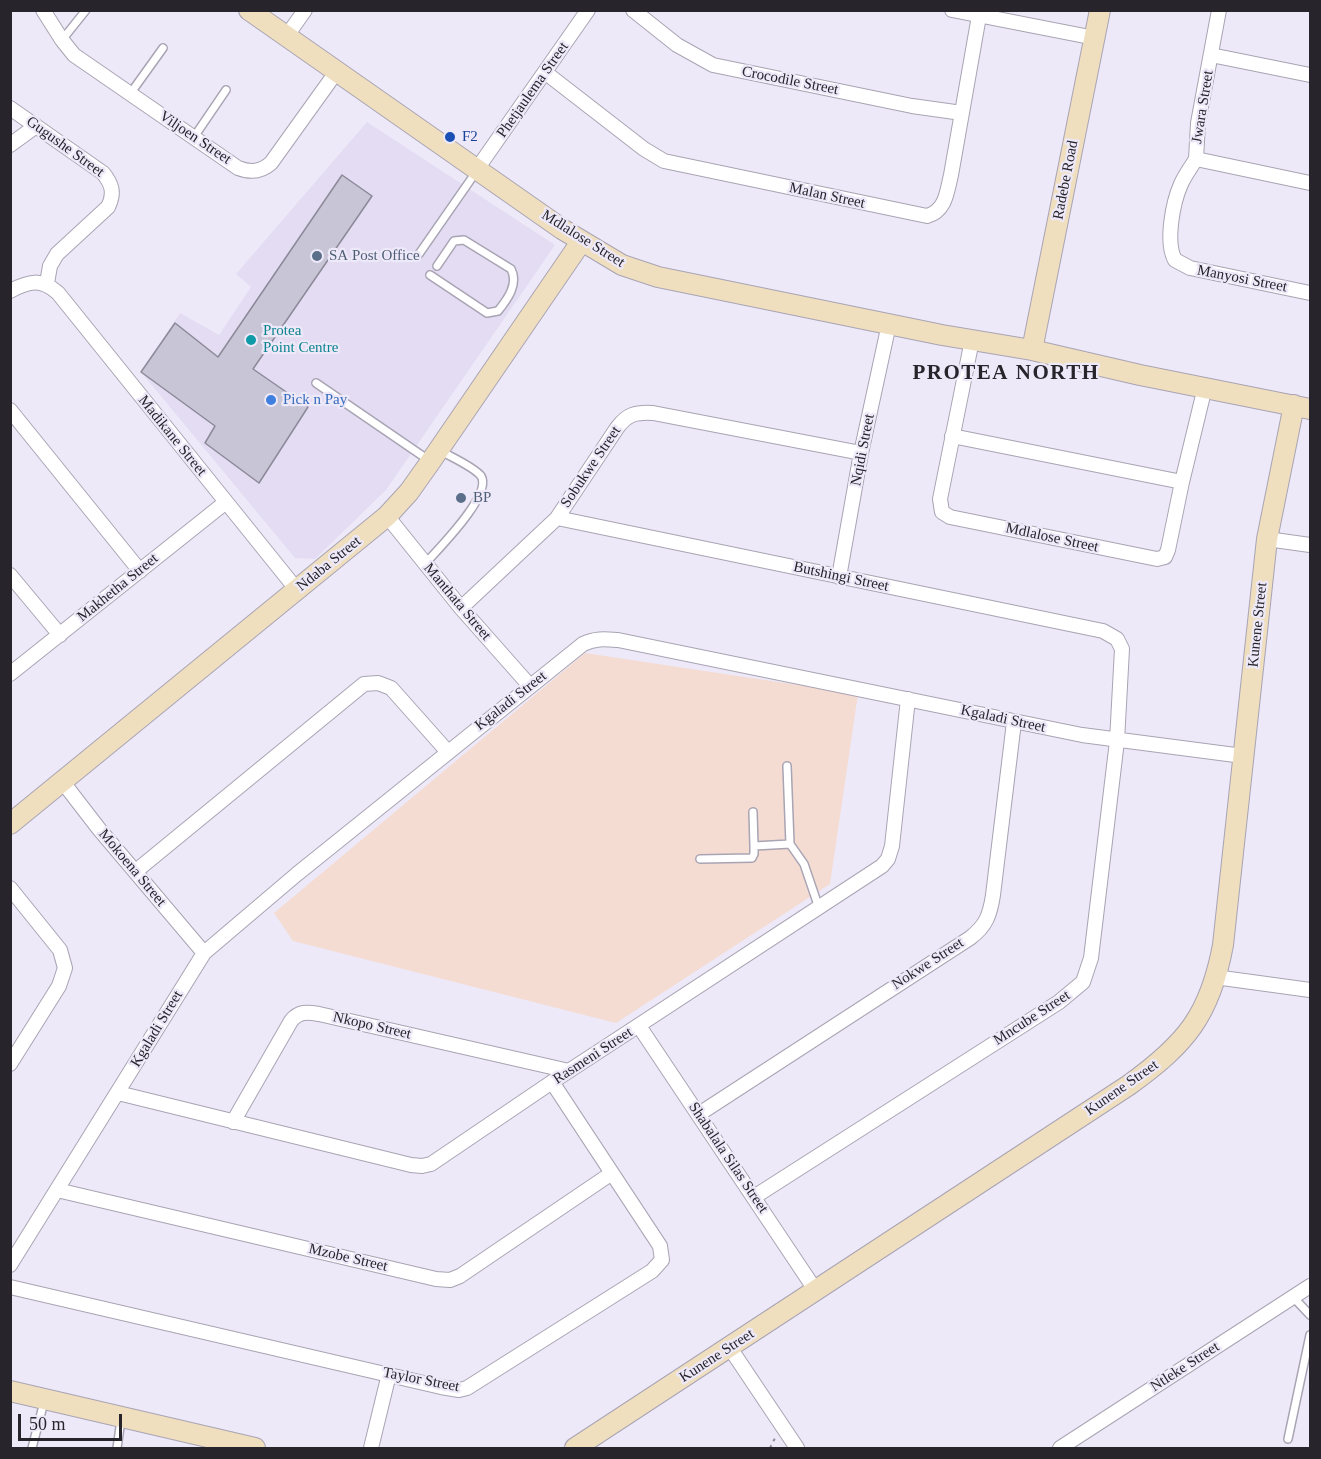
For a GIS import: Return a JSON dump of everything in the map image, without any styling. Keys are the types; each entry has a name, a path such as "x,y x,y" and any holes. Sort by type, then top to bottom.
{"street":[{"name":"Viljoen Street","path":"43,10 74,55 242,169 252,171 262,169 273,160 337,71"},
{"name":"Mdlalose Street","path":"249,10 581,242 622,265 648,275 889,324 1032,350 1140,375 1302,407"},
{"path":"286,37 305,10"},
{"name":"Phetjaulema Street","path":"477,169 588,10"},
{"name":"Crocodile Street","path":"633,10 677,45 712,65 912,106 962,113"},
{"path":"952,10 1095,38"},
{"name":"Radebe Road","path":"1032,350 1100,10"},
{"name":"Jwara Street","path":"1219,10 1196,138 1196,159 1311,183"},
{"name":"Malan Street","path":"546,72 644,149 664,160 923,216 931,215 938,211 945,199 979,16"},
{"path":"1211,55 1311,75"},
{"name":"Gugushe Street","path":"10,108 103,173 111,183 110,202 105,210 57,254 50,266 46,283"},
{"path":"10,146 36,126"},
{"name":"Manyosi Street","path":"1196,159 1185,176 1176,202 1169,243 1175,260 1191,268 1311,292"},
{"name":"Ndaba Street","path":"10,824 387,516 409,492 435,456 581,242"},
{"path":"10,291 33,282 46,283"},
{"name":"Madikane Street","path":"46,283 57,293 297,590"},
{"name":"Nqidi Street","path":"839,577 861,453 889,324"},
{"name":"Mdlalose Street","path":"972,340 940,499 940,509 947,516 1157,560 1165,557 1168,550 1205,387"},
{"name":"Kunene Street","path":"575,1449 1156,1066 1190,1030 1208,999 1223,945 1267,539 1302,407"},
{"path":"10,410 140,571"},
{"name":"Sobukwe Street","path":"461,608 556,518 628,416 637,413 653,413 861,453"},
{"path":"952,436 1182,482"},
{"name":"Makhetha Street","path":"10,674 226,502"},
{"name":"Manthata Street","path":"387,516 461,608 530,686"},
{"name":"Butshingi Street","path":"556,518 1103,631 1114,636 1121,645"},
{"path":"1267,539 1311,545"},
{"path":"10,575 60,635"},
{"name":"Kgaladi Street","path":"10,1265 204,953 447,751 583,644 599,639 618,640 1014,722 1117,741 1243,756"},
{"name":"Mncube Street","path":"754,1197 1059,1002 1083,982 1091,958 1117,741 1123,661 1121,645"},
{"path":"136,871 364,684 378,683 391,688 447,751"},
{"name":"Rasmeni Street","path":"118,1093 411,1165 422,1166 436,1161 552,1082 879,868 890,856 908,699"},
{"name":"Nokwe Street","path":"699,1114 984,926 990,915 992,902 1014,722"},
{"name":"Mokoena Street","path":"62,781 204,953"},
{"path":"10,888 60,950 65,968 58,986 10,1064"},
{"path":"1215,977 1311,990"},
{"name":"Nkopo Street","path":"233,1122 291,1021 295,1016 304,1012 569,1071"},
{"name":"Shabalala Silas Street","path":"639,1026 816,1291"},
{"name":"Taylor Street","path":"10,1287 455,1390 467,1388 657,1267 662,1260 661,1248 552,1082"},
{"name":"Mzobe Street","path":"57,1190 436,1279 450,1280 460,1276 612,1173"},
{"name":"Ntleke Street","path":"1060,1449 1311,1286"},
{"path":"730,1348 797,1449"},
{"path":"372,1449 389,1374"},
{"path":"10,1391 255,1449"}],"lane":[{"path":"62,40 86,10"},
{"path":"130,94 163,48"},
{"path":"194,137 226,90"},
{"path":"419,254 477,169"},
{"path":"430,275 487,313 498,311 514,285 514,274 511,269 464,240 454,241 437,266"},
{"path":"316,383 435,456 475,471 482,477 484,486 482,493 425,564"},
{"path":"787,766 790,844 804,864 819,908"},
{"path":"700,860 752,858 754,856 753,812"},
{"path":"754,846 790,844"},
{"path":"1293,1297 1311,1315"},
{"path":"1288,1439 1311,1335"},
{"path":"32,1449 45,1400"},
{"path":"117,1449 122,1417"}],"shaded area":[{"path":"367,122 555,245 386,490 315,559 295,558 141,372 180,313 219,335 251,287 236,274"},
{"path":"585,653 858,694 830,884 616,1023 293,941 274,913"}],"building":[{"name":"Protea Point Centre","path":"342,175 372,196 253,369 308,407 259,483 205,443 215,426 141,372 175,323 218,357"}],"place":[{"name":"F2","path":"450,137"},
{"name":"SA Post Office","path":"317,256"},
{"name":"Protea Point Centre","path":"251,340"},
{"name":"Pick n Pay","path":"271,400"},
{"name":"BP","path":"461,498"}],"district":[{"name":"PROTEA NORTH","path":"1006,374"}]}
